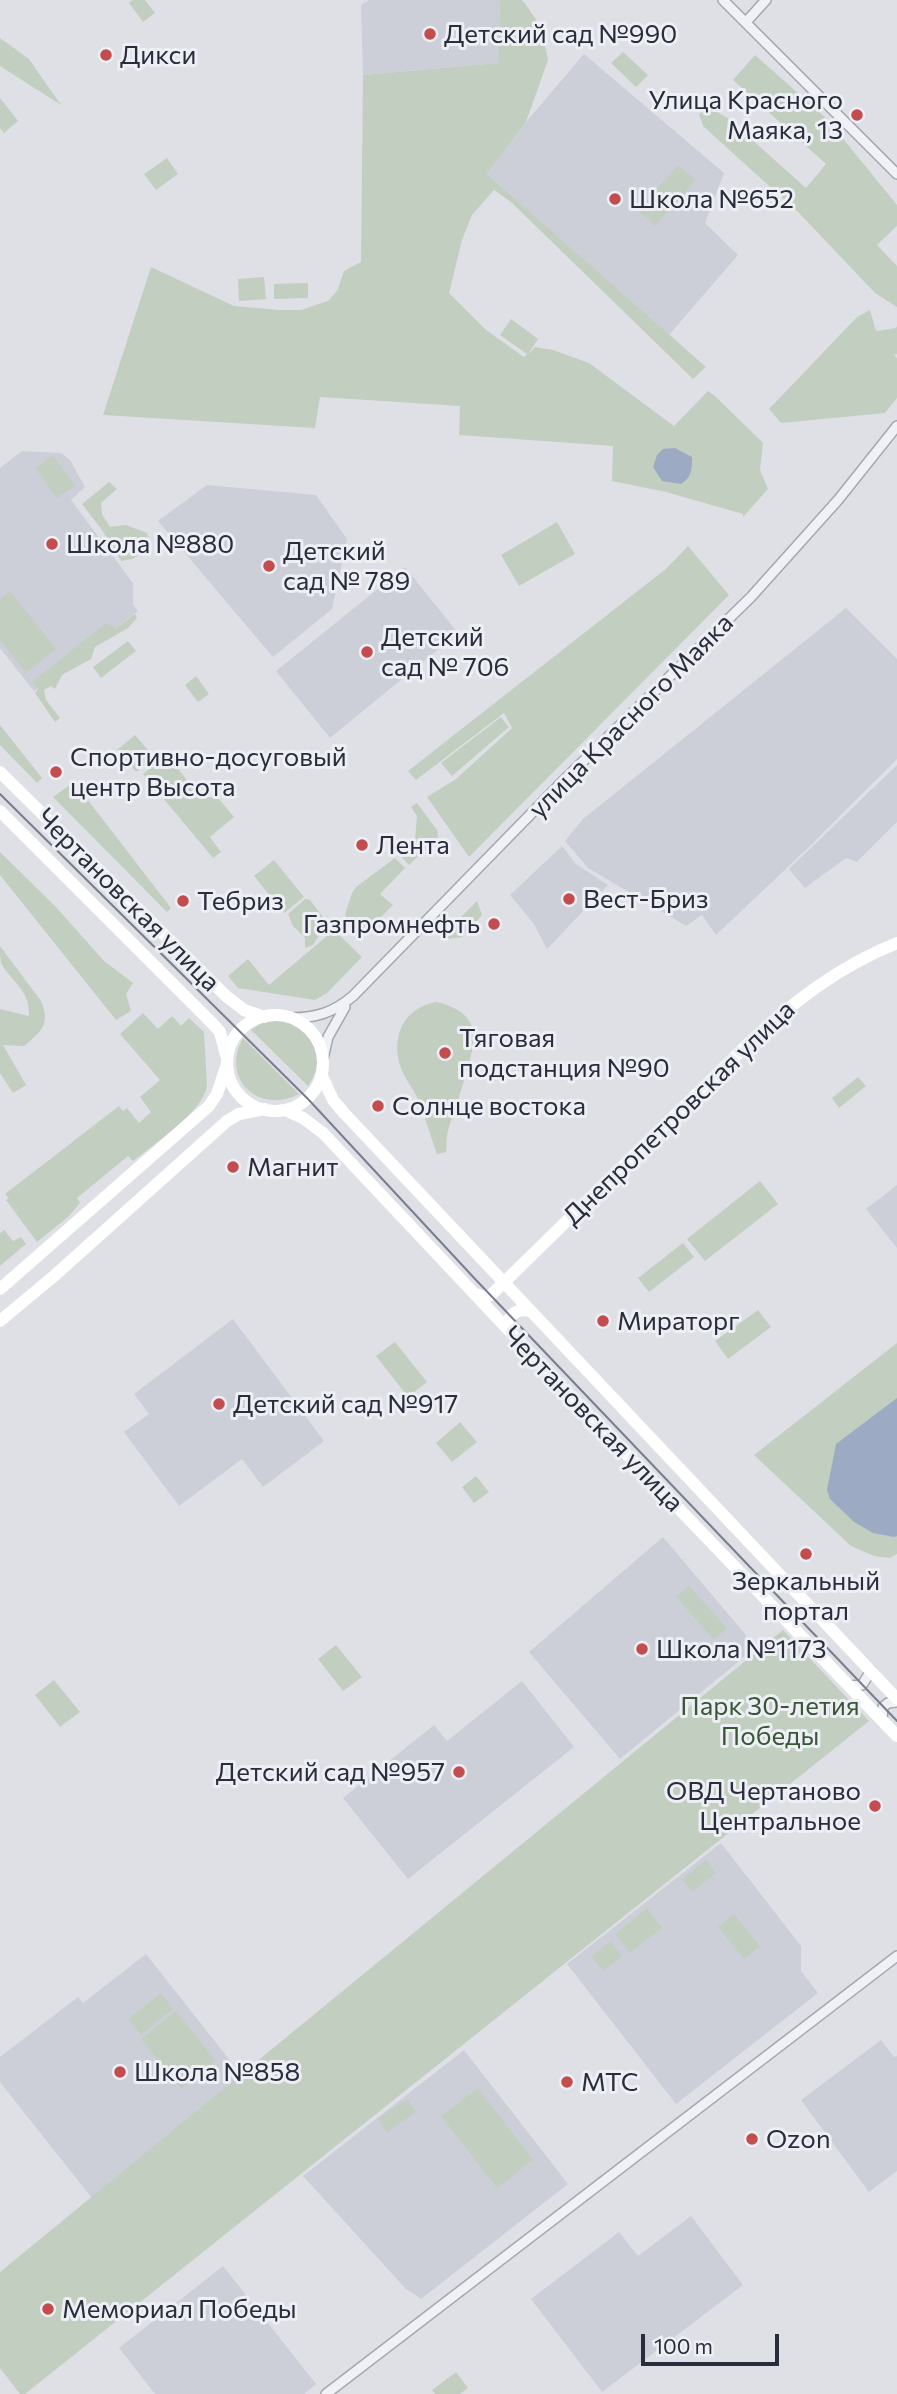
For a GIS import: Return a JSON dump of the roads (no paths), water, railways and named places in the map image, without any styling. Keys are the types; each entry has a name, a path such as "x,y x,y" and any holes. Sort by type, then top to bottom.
{"main road":[{"name":"Чертановская улица","path":"0,772 226,996 244,1010 264,1017 291,1018"},
{"name":"Чертановская улица","path":"0,811 220,1032 230,1081 236,1091 253,1105 285,1110 317,1127 897,1736"},
{"name":"Днепропетровская улица","path":"475,1294 485,1297 491,1295 776,1018 819,984 850,964 897,943"},
{"path":"0,1289 209,1106 217,1094 230,1044 248,1023 264,1017"},
{"path":"285,1110 308,1099 321,1076 323,1059 314,1034 304,1024 291,1018"},
{"name":"Чертановская улица","path":"321,1076 329,1093 344,1113 897,1700"},
{"path":"0,1321 227,1121 239,1114 265,1109"},
{"path":"508,1329 508,1322 515,1311 530,1311"}],"street":[{"path":"723,0 897,174"},
{"path":"746,22 765,0"},
{"name":"улица Красного Маяка","path":"291,1018 322,1015 338,1008 353,996 565,779 751,597 838,500 897,426"},
{"name":"улица Красного Маяка","path":"323,1059 328,1037 353,996"},
{"path":"849,1686 862,1685 871,1671"},
{"path":"882,1720 883,1707 897,1700"},
{"path":"326,2394 897,1956"}],"water":[{"path":"675,448 692,457 691,473 681,484 662,481 653,467 657,455 663,449"},
{"path":"897,1398 897,1536 894,1537 873,1533 854,1522 830,1499 827,1490 836,1444"}],"tram line":[{"path":"0,794 308,1099 476,1280 897,1721"}],"place":[{"name":"Детский сад №990","path":"430,34"},
{"name":"Дикси","path":"106,55"},
{"name":"Улица Красного Маяка, 13","path":"857,115"},
{"name":"Школа №652","path":"615,199"},
{"name":"Школа №880","path":"52,544"},
{"name":"Детский сад № 789","path":"269,566"},
{"name":"Детский сад № 706","path":"367,652"},
{"name":"Спортивно-досуговый центр Высота","path":"56,772"},
{"name":"Лента","path":"362,845"},
{"name":"Вест-Бриз","path":"569,899"},
{"name":"Тебриз","path":"183,901"},
{"name":"Газпромнефть","path":"494,924"},
{"name":"Тяговая подстанция №90","path":"445,1053"},
{"name":"Солнце востока","path":"378,1106"},
{"name":"Магнит","path":"233,1167"},
{"name":"Мираторг","path":"603,1321"},
{"name":"Детский сад №917","path":"219,1404"},
{"name":"Зеркальный портал","path":"806,1554"},
{"name":"Школа №1173","path":"642,1649"},
{"name":"Детский сад №957","path":"459,1772"},
{"name":"ОВД Чертаново Центральное","path":"875,1806"},
{"name":"Школа №858","path":"120,2072"},
{"name":"МТС","path":"567,2082"},
{"name":"Ozon","path":"752,2139"},
{"name":"Мемориал Победы","path":"48,2309"}],"park label":[{"name":"Парк 30-летия Победы","path":"770,1721"}]}
